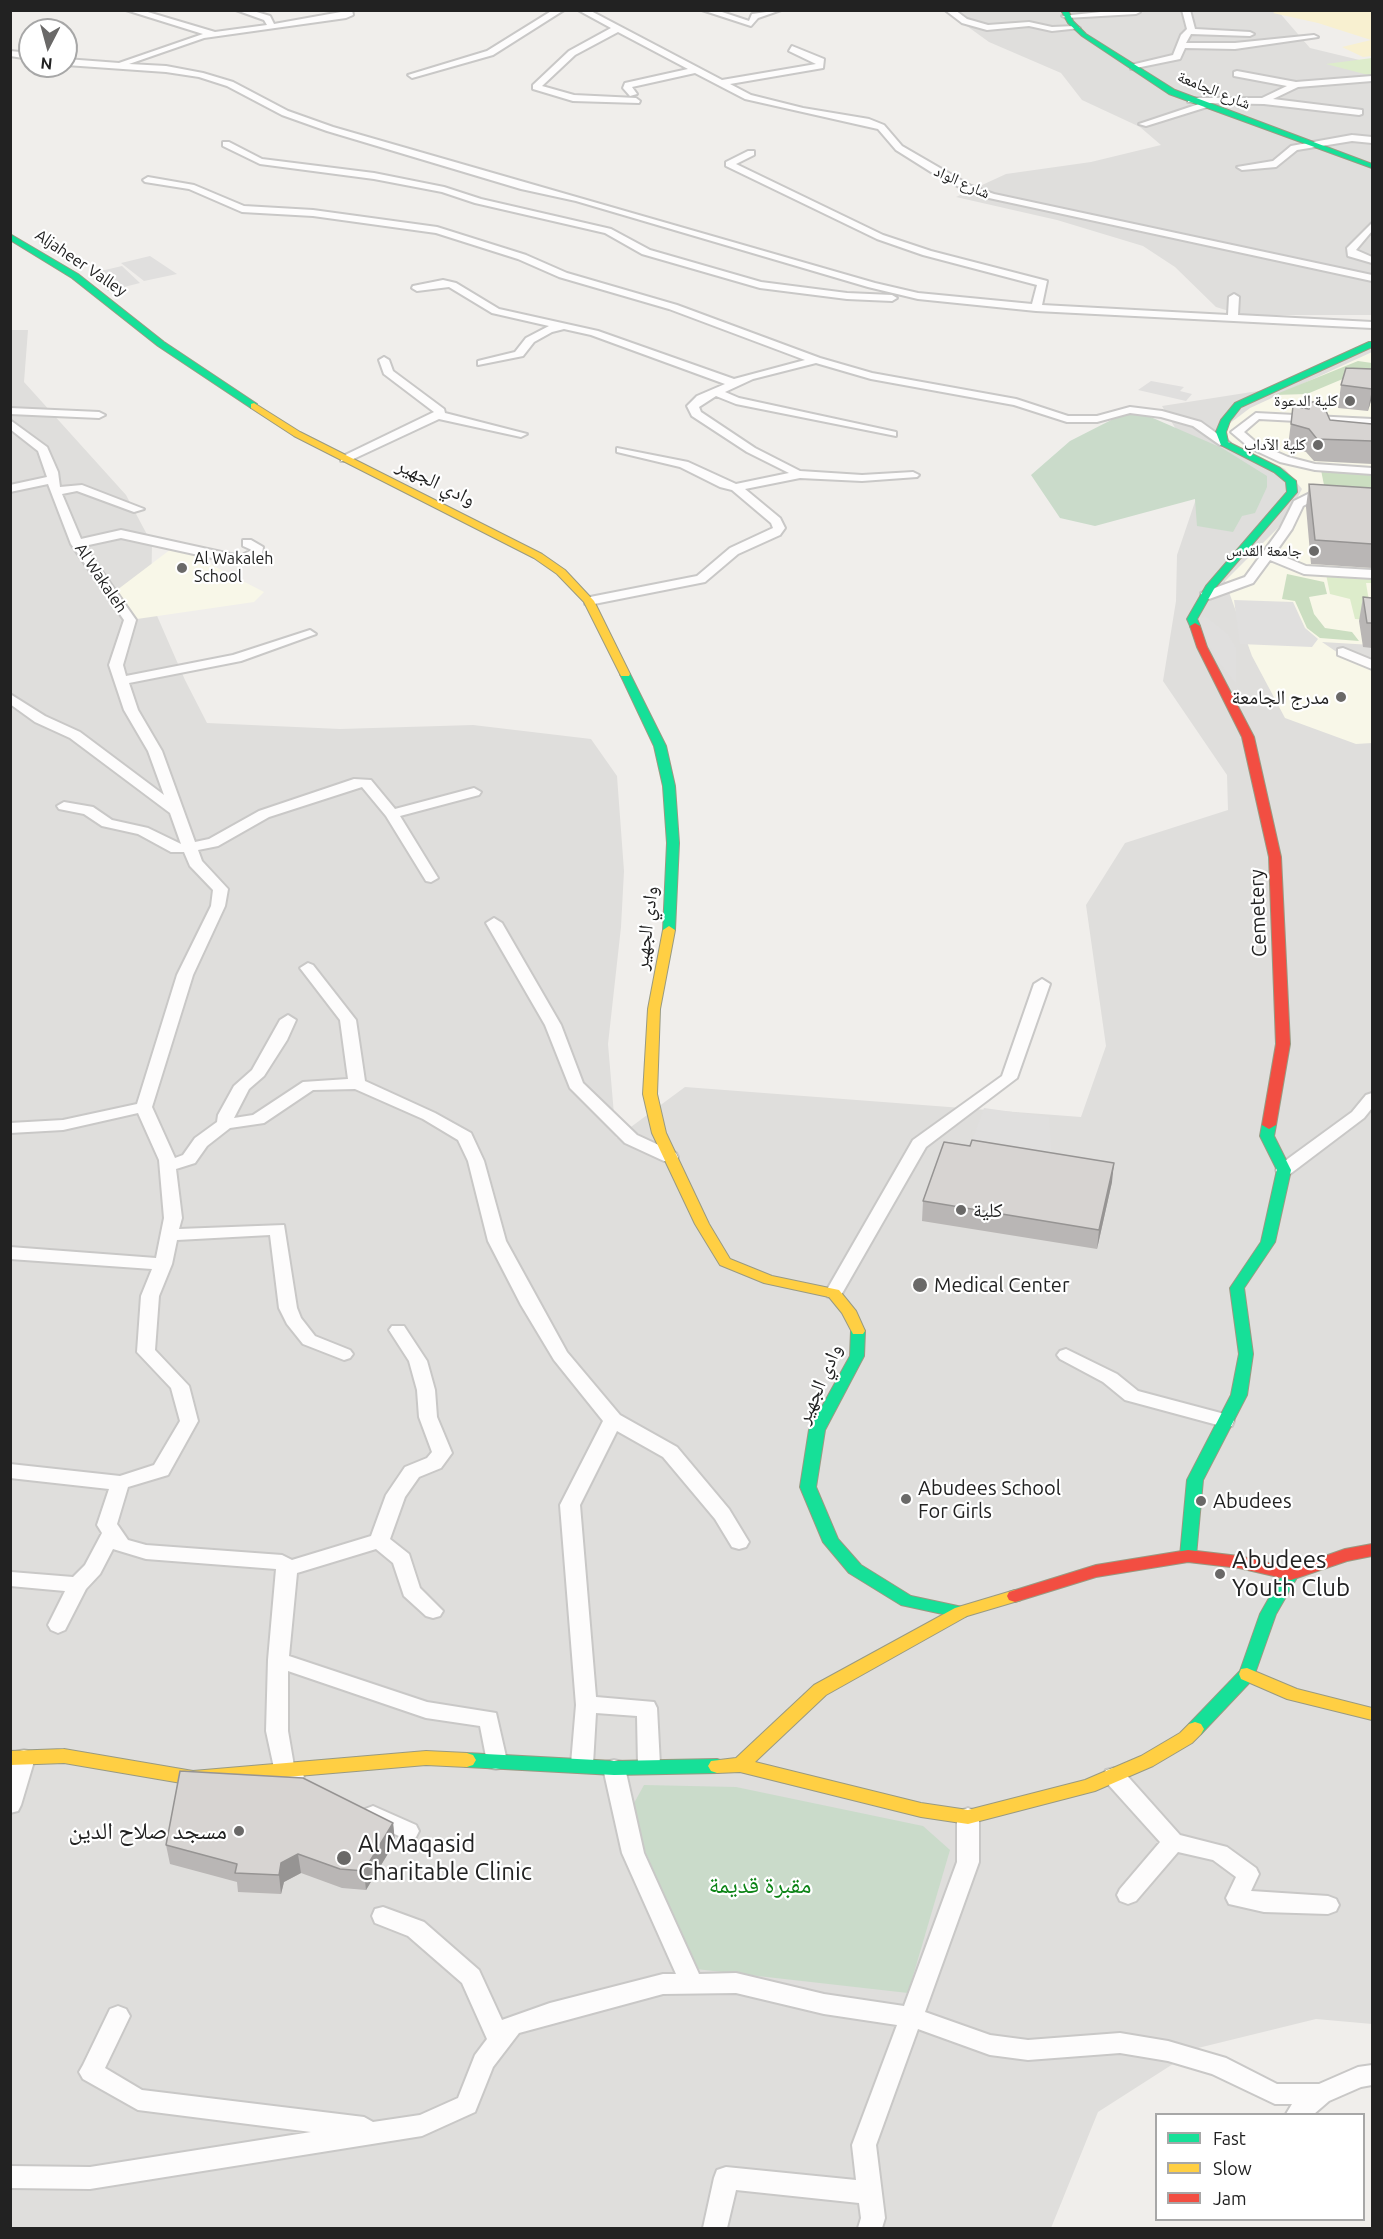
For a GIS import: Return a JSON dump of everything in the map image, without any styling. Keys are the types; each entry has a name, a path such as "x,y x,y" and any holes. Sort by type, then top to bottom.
{"street":[{"path":"130,10 213,34"},
{"path":"240,10 267,18 271,25"},
{"path":"114,67 213,34 346,16 350,13 348,10"},
{"path":"412,75 490,53 506,41 560,10"},
{"name":"شارع الواد","path":"582,10 748,97 803,111 869,122 881,127 899,148 968,188 992,196 1372,278"},
{"path":"706,10 751,24 755,16 777,10"},
{"path":"949,10 965,21 987,28 1029,24 1052,28 1076,28"},
{"path":"1134,67 1177,57 1191,29 1185,10"},
{"path":"1065,13 1136,12"},
{"name":"شارع الجامعة","path":"1065,13 1076,28 1134,67 1152,82 1198,103 1372,166"},
{"path":"620,29 609,31 572,54 536,87 573,98 634,97 627,88 628,86 695,70"},
{"path":"1189,31 1250,34"},
{"path":"1181,45 1235,46 1314,37"},
{"path":"720,83 820,66 821,61 792,50"},
{"path":"78,63 166,69 200,75 230,84 285,113 330,129 524,187 578,199 872,285 918,296 1036,308 1372,325"},
{"path":"1237,74 1296,85 1372,79"},
{"path":"1263,101 1296,85"},
{"path":"1143,124 1198,103 1263,101 1359,112"},
{"path":"1242,167 1276,164 1294,148 1352,138 1372,140"},
{"path":"226,144 260,161 374,176 444,190 478,201 608,231 646,252 760,285 847,296 898,298 918,296"},
{"path":"751,153 729,164 880,237 927,253 1043,283 1036,308"},
{"path":"148,180 191,187 242,210 343,216 437,230 522,257 563,275 673,306 816,360 872,376 1016,402 1067,419 1097,419 1131,410 1162,414 1197,424 1224,443 1277,470 1291,481 1292,492 1205,596"},
{"path":"1371,226 1351,250 1352,254 1372,261"},
{"name":"Aljaheer Valley","path":"10,236 75,276 131,319"},
{"path":"417,288 443,283 496,311 566,325 714,378 736,382"},
{"path":"1233,319 1234,297"},
{"name":"وادي الجهير","path":"131,319 161,344 297,435 538,556 561,572 589,601 660,746 669,786 673,843 671,919 654,1009 650,1094 659,1133 702,1224 725,1262 769,1280 834,1293 849,1311 859,1333 857,1356 817,1430 808,1487 831,1542 855,1569 907,1601 961,1612"},
{"path":"482,363 519,354 530,340 549,329 566,325"},
{"path":"1224,443 1221,432 1226,420 1238,405 1372,344"},
{"path":"384,360 388,372 440,411 438,415"},
{"path":"794,474 794,471 751,450 696,414 693,406 700,398 736,382 816,360"},
{"path":"717,392 736,401 892,434"},
{"path":"10,411 99,415"},
{"path":"345,459 438,415 521,434"},
{"path":"1372,422 1256,416 1237,432 1254,446 1284,460 1316,467 1372,471"},
{"name":"Al Wakaleh","path":"10,423 43,449 54,486 77,544 130,620 116,665 121,681 131,710 155,751 195,863 221,889 218,906 185,975 144,1107"},
{"path":"621,450 684,464 724,485 740,488 795,476 794,474 871,478 913,475"},
{"path":"1316,467 1320,492"},
{"path":"10,489 78,487 138,510"},
{"path":"589,601 700,579 734,551 776,532 779,528 776,521 738,490 740,488"},
{"path":"1205,596 1249,580 1286,529 1299,504 1320,492 1372,495"},
{"path":"77,544 121,534 235,559 245,559 258,551 257,547 247,543"},
{"path":"1267,554 1304,570 1372,574"},
{"name":"Cemetery","path":"1205,596 1192,619 1209,660 1248,737 1275,858 1283,1044 1267,1136 1284,1170"},
{"path":"121,681 236,658 310,634"},
{"path":"1343,652 1372,665"},
{"path":"10,699 40,719 75,735 176,810"},
{"path":"64,806 88,810 106,823 143,831 176,849 190,848 213,843 264,814 354,783 366,783 392,814 431,878"},
{"path":"392,814 474,792"},
{"path":"494,923 553,1025 576,1085 631,1139 670,1156"},
{"path":"308,968 348,1020 357,1084"},
{"path":"834,1293 919,1144 1009,1078 1042,984"},
{"path":"225,1124 226,1115 242,1086 258,1073 279,1040 288,1020"},
{"path":"167,1166 189,1159 201,1142 225,1124 258,1119 309,1085 357,1084 429,1116 465,1137 476,1161 497,1241 530,1305 560,1356 614,1420 670,1452 722,1514 739,1542"},
{"path":"1188,1556 1195,1480 1239,1395 1246,1354 1237,1288 1268,1242 1284,1170 1358,1115 1372,1098"},
{"path":"10,1128 63,1125 144,1107 167,1166 173,1218 163,1264 150,1296 147,1352 180,1386 189,1421 161,1470 120,1483 10,1471"},
{"path":"170,1235 278,1229 288,1308 293,1320 309,1340 344,1354"},
{"path":"10,1253 163,1264"},
{"path":"379,1541 401,1487 412,1472 434,1463 442,1453 428,1417 426,1390 418,1361 398,1330"},
{"path":"1066,1355 1110,1378 1132,1395 1225,1421"},
{"path":"582,1764 586,1705 570,1505 614,1420"},
{"path":"120,1483 107,1525 121,1545 146,1552 282,1562 288,1569 278,1660 277,1731 284,1771"},
{"path":"58,1625 78,1586 93,1569 112,1532"},
{"path":"288,1569 379,1541"},
{"path":"379,1541 402,1558 411,1591 433,1611"},
{"path":"740,1765 820,1690 961,1612 1096,1571 1188,1556 1239,1562 1292,1574 1345,1555 1372,1550"},
{"path":"10,1805 17,1758 64,1756 193,1778 426,1758 582,1764 614,1768 649,1765 740,1765 921,1810 968,1817 1089,1786 1147,1761 1186,1738 1247,1674 1268,1614 1292,1574"},
{"path":"11,1579 78,1586"},
{"path":"278,1660 426,1710 489,1719 496,1761"},
{"path":"1247,1674 1293,1694 1372,1714"},
{"path":"586,1705 647,1708 649,1765"},
{"path":"614,1768 633,1853 692,1983"},
{"path":"284,1771 316,1788"},
{"path":"1114,1776 1173,1842 1219,1853 1248,1874 1237,1898 1264,1903 1328,1905"},
{"path":"357,1807 408,1831"},
{"path":"870,2229 873,2218 864,2145 968,1862 968,1817"},
{"path":"1128,1895 1173,1842"},
{"path":"383,1916 416,1929 471,1977 500,2041"},
{"path":"10,2177 90,2178 422,2125 467,2105 483,2062 511,2026 550,2013 663,1984 736,1983 824,2004 912,2017 990,2045 1018,2049 1120,2043 1168,2051 1218,2065 1275,2094 1321,2094"},
{"path":"118,2016 91,2072 138,2100 285,2120 386,2130"},
{"path":"1300,2113 1321,2094 1358,2077 1372,2075"},
{"path":"715,2229 726,2178 870,2193"}],"shaded area":[{"path":"946,11 1278,11 1310,48 1372,63 1372,315 1242,315 1216,307 1175,267 1143,246 1057,220 956,197 1006,174 1091,162 1161,145 1140,127 1082,100 1061,73 989,42"},
{"path":"150,256 177,274 144,281 121,263"},
{"path":"122,266 140,283 108,291 88,274"},
{"path":"10,330 28,330 24,382 126,495 152,544 151,602 185,680 207,723 340,729 473,725 591,739 617,776 624,871 621,927 608,1044 616,1138 685,1087 1081,1117 1106,1046 1086,905 1125,843 1228,810 1227,775 1163,681 1176,601 1177,555 1199,490 1186,446 1162,406 1271,389 1372,345 1372,2024 1316,2019 1198,2048 1098,2112 1051,2228 11,2228"},
{"name":"جامعة القدس","path":"1372,352 1372,645 1322,642 1347,659 1372,667 1372,743 1356,744 1285,718 1252,656 1225,581 1285,521 1302,489 1285,469 1231,442 1226,435 1229,424 1250,408"},
{"path":"1151,381 1184,387 1180,391 1192,394 1186,401 1138,390"},
{"name":"Al Wakaleh School","path":"175,546 264,592 254,602 137,619 117,590"},
{"path":"1234,600 1293,602 1305,628 1318,639 1312,647 1240,644"},
{"path":"1204,615 1228,634 1236,648 1236,684 1216,659 1199,622"},
{"path":"984,1108 1049,1117 1052,1162 971,1143"}],"green space":[{"path":"1372,58 1372,76 1326,64"},
{"path":"1358,361 1372,363 1372,380 1345,378 1307,394 1274,395"},
{"path":"1123,414 1146,415 1222,448 1267,476 1267,487 1255,513 1242,516 1233,532 1197,526 1195,499 1095,526 1060,518 1031,475 1070,441"},
{"path":"1321,470 1372,473 1372,493 1325,490"},
{"path":"1287,574 1324,582 1327,594 1309,597 1314,614 1325,628 1352,632 1359,641 1320,638 1307,628 1295,601 1282,599"},
{"path":"1326,574 1372,576 1372,583 1366,583 1372,620 1355,619 1350,599 1330,594"},
{"name":"مقبرة قديمة","path":"644,1785 736,1787 923,1826 950,1850 908,1993 696,1969 639,1837 633,1805"}],"sand":[{"path":"1276,11 1372,11 1372,56 1363,57 1342,47 1371,40 1318,23 1273,13"}],"building":[{"path":"1346,368 1372,369 1372,389 1341,385"},
{"path":"1311,402 1322,402 1330,420 1372,424 1372,441 1317,439 1309,429 1291,424 1293,406 1309,409"},
{"path":"1309,484 1372,488 1372,544 1315,540"},
{"path":"1363,597 1372,598 1372,623 1367,623"},
{"path":"972,1140 1114,1163 1099,1230 923,1201 944,1142 970,1146"},
{"path":"180,1771 303,1778 393,1823 364,1871 340,1869 298,1854 281,1863 279,1875 235,1873 237,1864 166,1845"}],"traffic: fast":[{"path":"1064,10 1070,22 1084,35 1172,92 1372,166"},
{"path":"10,236 75,276 161,344 254,406"},
{"path":"1195,626 1192,619 1210,588 1292,492 1291,481 1277,470 1224,443 1221,432 1226,420 1238,405 1372,344"},
{"path":"625,674 660,746 669,786 673,843 669,930"},
{"path":"1188,1556 1195,1480 1239,1395 1246,1354 1237,1288 1268,1242 1284,1170 1267,1136 1269,1125"},
{"path":"858,1331 857,1356 817,1430 808,1487 831,1542 855,1569 907,1601 961,1612"},
{"path":"1195,1729 1247,1674 1268,1614 1291,1574"},
{"path":"467,1760 614,1768 717,1766"}],"traffic: slow":[{"path":"254,406 297,434 538,556 561,572 589,601 625,674"},
{"path":"669,930 654,1009 650,1094 659,1133 702,1224 725,1262 769,1280 834,1293 849,1311 858,1331"},
{"path":"740,1765 820,1690 961,1612 1015,1596"},
{"path":"1247,1674 1293,1694 1372,1714"},
{"path":"717,1766 740,1765 921,1810 968,1817 1089,1786 1147,1761 1186,1738 1195,1729"},
{"path":"10,1758 64,1756 193,1778 426,1758 467,1760"}],"traffic: jam":[{"path":"1195,626 1202,647 1248,737 1275,857 1283,1044 1269,1125"},
{"path":"1015,1596 1096,1571 1188,1556 1239,1562 1291,1574 1345,1555 1372,1550"}],"place":[{"name":"كلية الدعوة","path":"1350,401"},
{"name":"كلية الآداب","path":"1318,445"},
{"name":"جامعة القدس","path":"1314,551"},
{"name":"Al Wakaleh School","path":"182,568"},
{"name":"مدرج الجامعة","path":"1341,697"},
{"name":"كلية","path":"961,1210"},
{"name":"Medical Center","path":"920,1285"},
{"name":"Abudees School For Girls","path":"906,1499"},
{"name":"Abudees","path":"1201,1501"},
{"name":"Abudees Youth Club","path":"1220,1574"},
{"name":"مسجد صلاح الدين","path":"239,1831"},
{"name":"Al Maqasid Charitable Clinic","path":"344,1858"}]}
